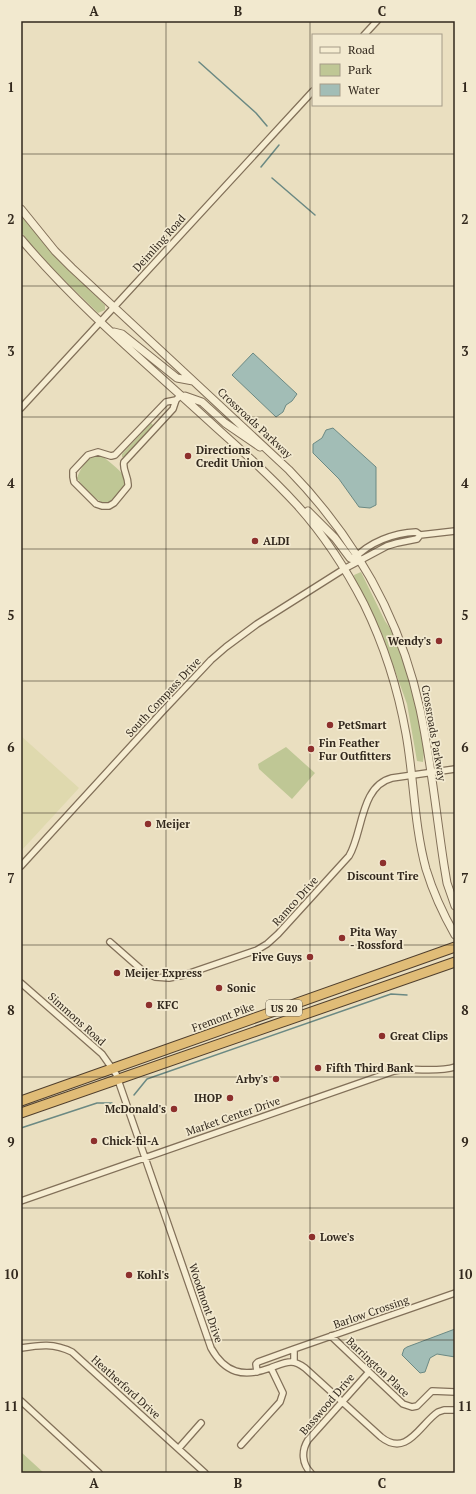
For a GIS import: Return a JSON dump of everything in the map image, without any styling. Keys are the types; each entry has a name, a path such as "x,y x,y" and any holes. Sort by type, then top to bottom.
{"highway":[{"name":"Fremont Pike","path":"21,1113 251,1020 455,947"},
{"name":"Fremont Pike","path":"21,1101 115,1074 455,962"}],"street":[{"path":"365,34 377,21"},
{"name":"Deimling Road","path":"21,408 312,92"},
{"name":"Crossroads Parkway","path":"21,208 55,251 289,470 322,506 357,558 388,612 406,658 420,708 447,883 455,906"},
{"path":"21,239 56,277 111,331 280,488 306,509 335,538 350,558 357,558"},
{"path":"111,331 122,334 177,378 193,381"},
{"path":"176,400 166,402 115,455 111,456 98,452 90,453 86,456 74,471 74,480 78,487 99,505 109,506 114,503 128,486 128,479 123,468 124,462 173,409 176,400 181,395"},
{"path":"181,395 202,402 225,423 269,452"},
{"path":"151,417 158,424"},
{"path":"280,488 310,521 344,569 364,606 390,667 402,714 412,775 419,835 426,867 440,906 455,935"},
{"name":"South Compass Drive","path":"21,866 162,712 211,660 226,647 257,624 344,569 383,539 403,533 416,532 420,535 455,531"},
{"name":"South Compass Drive","path":"357,558 387,546 417,539 420,535"},
{"name":"Ramco Drive","path":"110,942 143,971 155,977 169,978 184,975 262,947 278,934 349,856 353,848 360,821 368,800 376,788 386,780 412,775 455,770"},
{"name":"Simmons Road","path":"21,983 102,1054 115,1074"},
{"name":"Market Center Drive","path":"21,1201 394,1071 405,1069 440,1069 455,1067"},
{"name":"Woodmont Drive","path":"115,1074 211,1348 223,1364 235,1371 246,1374 289,1362 294,1362"},
{"name":"Barlow Crossing","path":"257,1372 256,1364 258,1362 455,1293"},
{"name":"Barrington Place","path":"331,1336 408,1407 417,1406 432,1391 455,1392"},
{"name":"Heatherford Drive","path":"21,1348 50,1345 72,1352 205,1473"},
{"path":"294,1349 294,1362 305,1368 384,1440 400,1443 410,1439 438,1412 444,1410 455,1410"},
{"path":"241,1445 280,1402 283,1393 271,1368"},
{"name":"Basswood Drive","path":"311,1473 305,1465 303,1459 304,1446 369,1372"},
{"path":"21,1401 100,1473"},
{"path":"179,1448 201,1423"}],"shaded area":[{"path":"21,736 79,788 21,851"}],"green space":[{"path":"21,215 61,263 105,305 105,310 98,313 54,270 29,242 21,232"},
{"path":"151,423 154,426 125,457 122,457 122,454"},
{"path":"98,454 118,469 126,480 125,486 121,492 107,503 102,502 94,496 77,478 85,463"},
{"path":"361,572 385,621 394,634 411,685 424,752 423,762 417,761 407,704 381,632 355,581 354,575"},
{"path":"286,747 315,773 292,799 259,769 258,764"},
{"path":"21,1452 44,1473 21,1473"}],"water":[{"path":"253,353 297,394 292,401 286,405 283,412 276,417 232,375"},
{"path":"333,428 376,467 376,505 370,508 359,507 339,479 313,453 313,444 322,438 326,430"},
{"path":"455,1329 455,1357 437,1354 430,1358 425,1372 420,1373 402,1355 404,1349 407,1347"}],"waterway":[{"path":"199,62 256,113 267,126"},
{"path":"261,167 279,145"},
{"path":"272,178 315,215"},
{"path":"134,1095 147,1079 391,994 407,995"},
{"path":"21,1128 97,1103 112,1103"}],"place":[{"name":"Directions Credit Union","path":"188,456"},
{"name":"ALDI","path":"255,541"},
{"name":"Wendy's","path":"439,641"},
{"name":"PetSmart","path":"330,725"},
{"name":"Fin Feather Fur Outfitters","path":"311,749"},
{"name":"Meijer","path":"148,824"},
{"name":"Discount Tire","path":"383,863"},
{"name":"Pita Way - Rossford","path":"342,938"},
{"name":"Five Guys","path":"310,957"},
{"name":"Meijer Express","path":"117,973"},
{"name":"Sonic","path":"219,988"},
{"name":"KFC","path":"149,1005"},
{"name":"Great Clips","path":"382,1036"},
{"name":"Fifth Third Bank","path":"318,1068"},
{"name":"Arby's","path":"276,1079"},
{"name":"IHOP","path":"230,1098"},
{"name":"McDonald's","path":"174,1109"},
{"name":"Chick-fil-A","path":"94,1141"},
{"name":"Lowe's","path":"312,1237"},
{"name":"Kohl's","path":"129,1275"}]}
